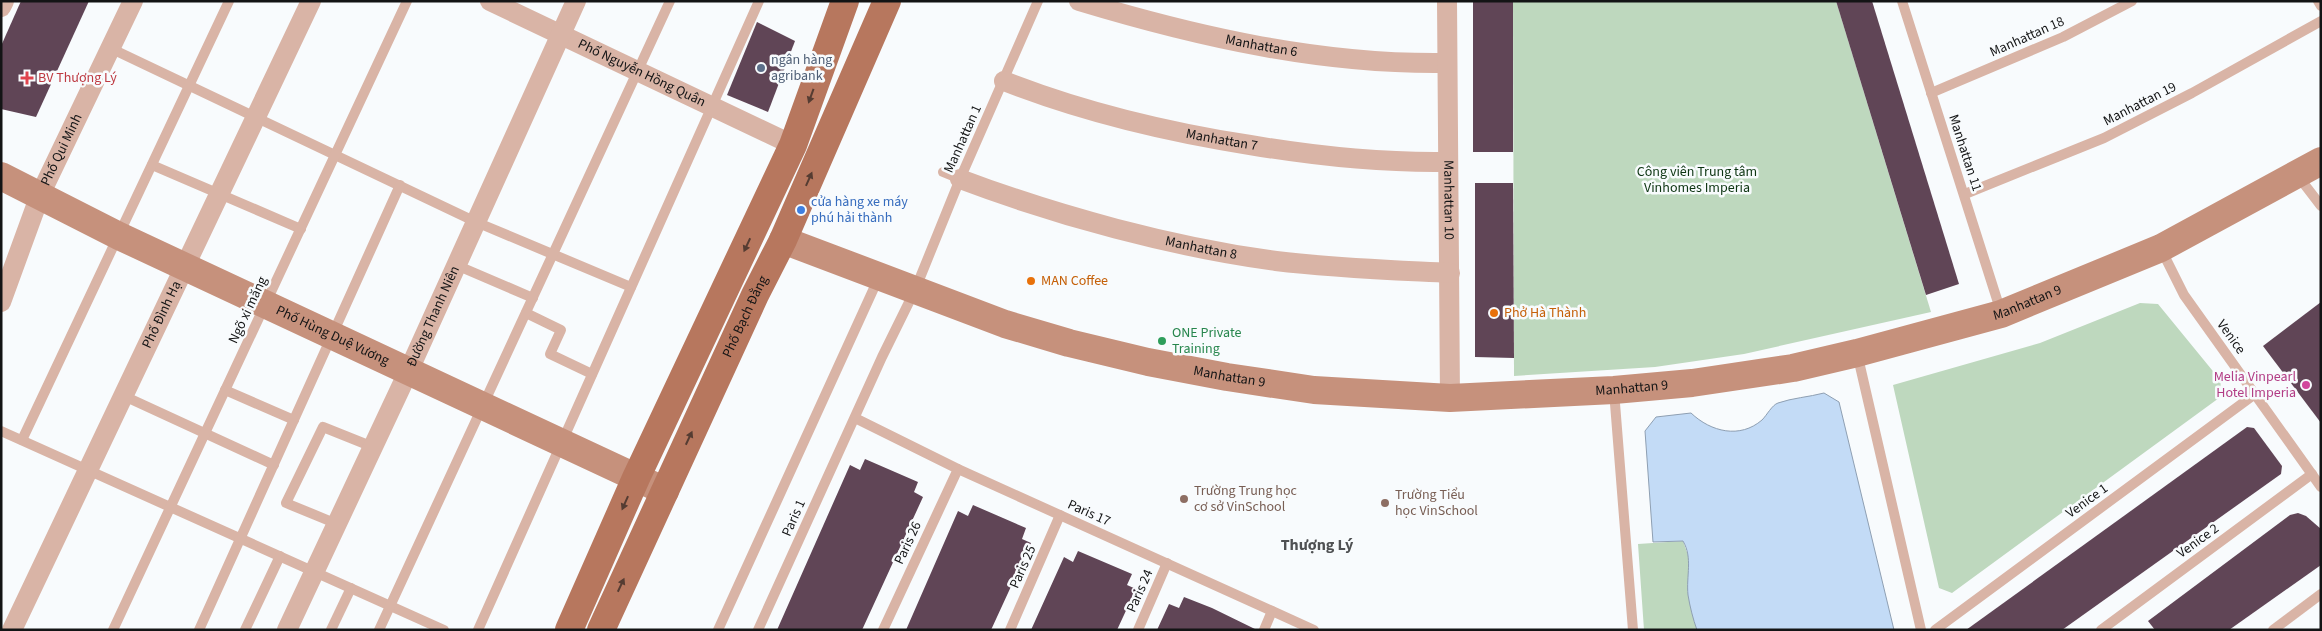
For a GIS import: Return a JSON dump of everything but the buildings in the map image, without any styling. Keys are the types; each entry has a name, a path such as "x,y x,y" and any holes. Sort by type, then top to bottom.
{"main road":[{"path":"863,56 874,1"},
{"name":"Phố Bạch Đằng","path":"601,630 755,295 783,240 887,1"},
{"name":"Phố Bạch Đằng","path":"568,630 636,478 793,145 843,2"},
{"name":"Manhattan 9","path":"783,240 1005,324 1069,343 1227,378 1314,390 1450,398 1614,390 1744,376 1858,353 2001,314 2160,248 2298,176 2321,161"},
{"name":"Phố Hùng Duệ Vương","path":"1,176 119,236 665,491"}],"street":[{"path":"1,7 4,1"},
{"name":"Phố Qui Minh","path":"1,302 40,195 133,1"},
{"name":"Phố Đình Hạ","path":"12,630 312,1"},
{"name":"Phố Nguyễn Hồng Quân","path":"490,1 793,145"},
{"name":"Đường Thanh Niên","path":"288,630 409,370 576,1"},
{"name":"Manhattan 6","path":"1079,1 1126,16 1253,45 1402,64 1447,63"},
{"name":"Manhattan 10","path":"1447,1 1450,398"},
{"name":"Manhattan 7","path":"1004,81 1037,94 1191,136 1342,158 1404,163 1447,162"},
{"name":"Manhattan 8","path":"952,175 1030,204 1182,244 1276,261 1450,274"}],"lane":[{"path":"22,440 229,1"},
{"name":"Ngõ xi măng","path":"113,630 408,1"},
{"path":"379,630 670,1"},
{"path":"478,630 759,1"},
{"name":"Manhattan 1","path":"855,418 915,290 952,175 1004,81 1038,1"},
{"name":"Manhattan 11","path":"1902,1 1965,194 2001,314"},
{"name":"Manhattan 18","path":"1931,93 2064,37 2132,1"},
{"path":"2318,1 2321,6"},
{"name":"Manhattan 19","path":"1965,194 2104,138 2321,21"},
{"path":"110,48 476,222 631,287"},
{"path":"152,165 301,229"},
{"path":"2298,176 2321,206"},
{"path":"199,630 334,335 400,185"},
{"name":"Venice","path":"2160,248 2184,296 2321,487"},
{"path":"456,266 533,298"},
{"path":"718,630 879,276"},
{"path":"526,313 561,330 550,354 592,374"},
{"path":"1858,353 1921,630"},
{"path":"225,390 294,420"},
{"path":"1614,390 1633,630"},
{"name":"Venice 1","path":"1935,630 2255,394"},
{"path":"124,396 274,465"},
{"name":"Paris 17","path":"855,418 958,469 1314,630"},
{"name":"Paris 1","path":"758,630 855,418"},
{"path":"337,524 286,502 323,427 373,447"},
{"path":"1,431 444,630"},
{"name":"Paris 26","path":"883,630 958,469"},
{"name":"Venice 2","path":"2102,630 2312,474"},
{"name":"Paris 25","path":"1010,630 1060,516"},
{"path":"245,630 280,556"},
{"name":"Paris 24","path":"1138,630 1167,563"},
{"path":"331,630 351,588"},
{"path":"2273,630 2321,594"},
{"path":"1264,630 1272,611"}],"green space":[{"name":"Công viên Trung tâm Vinhomes Imperia","path":"1513,1 1836,1 1931,312 1744,354 1655,367 1514,376"},
{"path":"2140,303 2158,304 2221,381 2219,398 1952,593 1939,588 1893,385 2040,343"},
{"path":"1683,541 1689,558 1688,594 1697,630 1644,630 1638,544"}],"water":[{"path":"1824,393 1839,402 1894,630 1697,630 1688,595 1688,554 1683,541 1653,542 1645,431 1656,417 1691,413 1699,420 1716,429 1726,431 1744,430 1762,420 1778,403"}],"place":[{"name":"ngân hàng agribank","path":"761,68"},
{"name":"BV Thượng Lý","path":"27,78"},
{"name":"cửa hàng xe máy phú hải thành","path":"801,210"},
{"name":"MAN Coffee","path":"1031,281"},
{"name":"Phở Hà Thành","path":"1494,313"},
{"name":"ONE Private Training","path":"1162,341"},
{"name":"Melia Vinpearl Hotel Imperia","path":"2306,385"},
{"name":"Trường Trung học cơ sở VinSchool","path":"1184,499"},
{"name":"Trường Tiểu học VinSchool","path":"1385,503"}],"district":[{"name":"Thượng Lý","path":"1317,545"}]}
